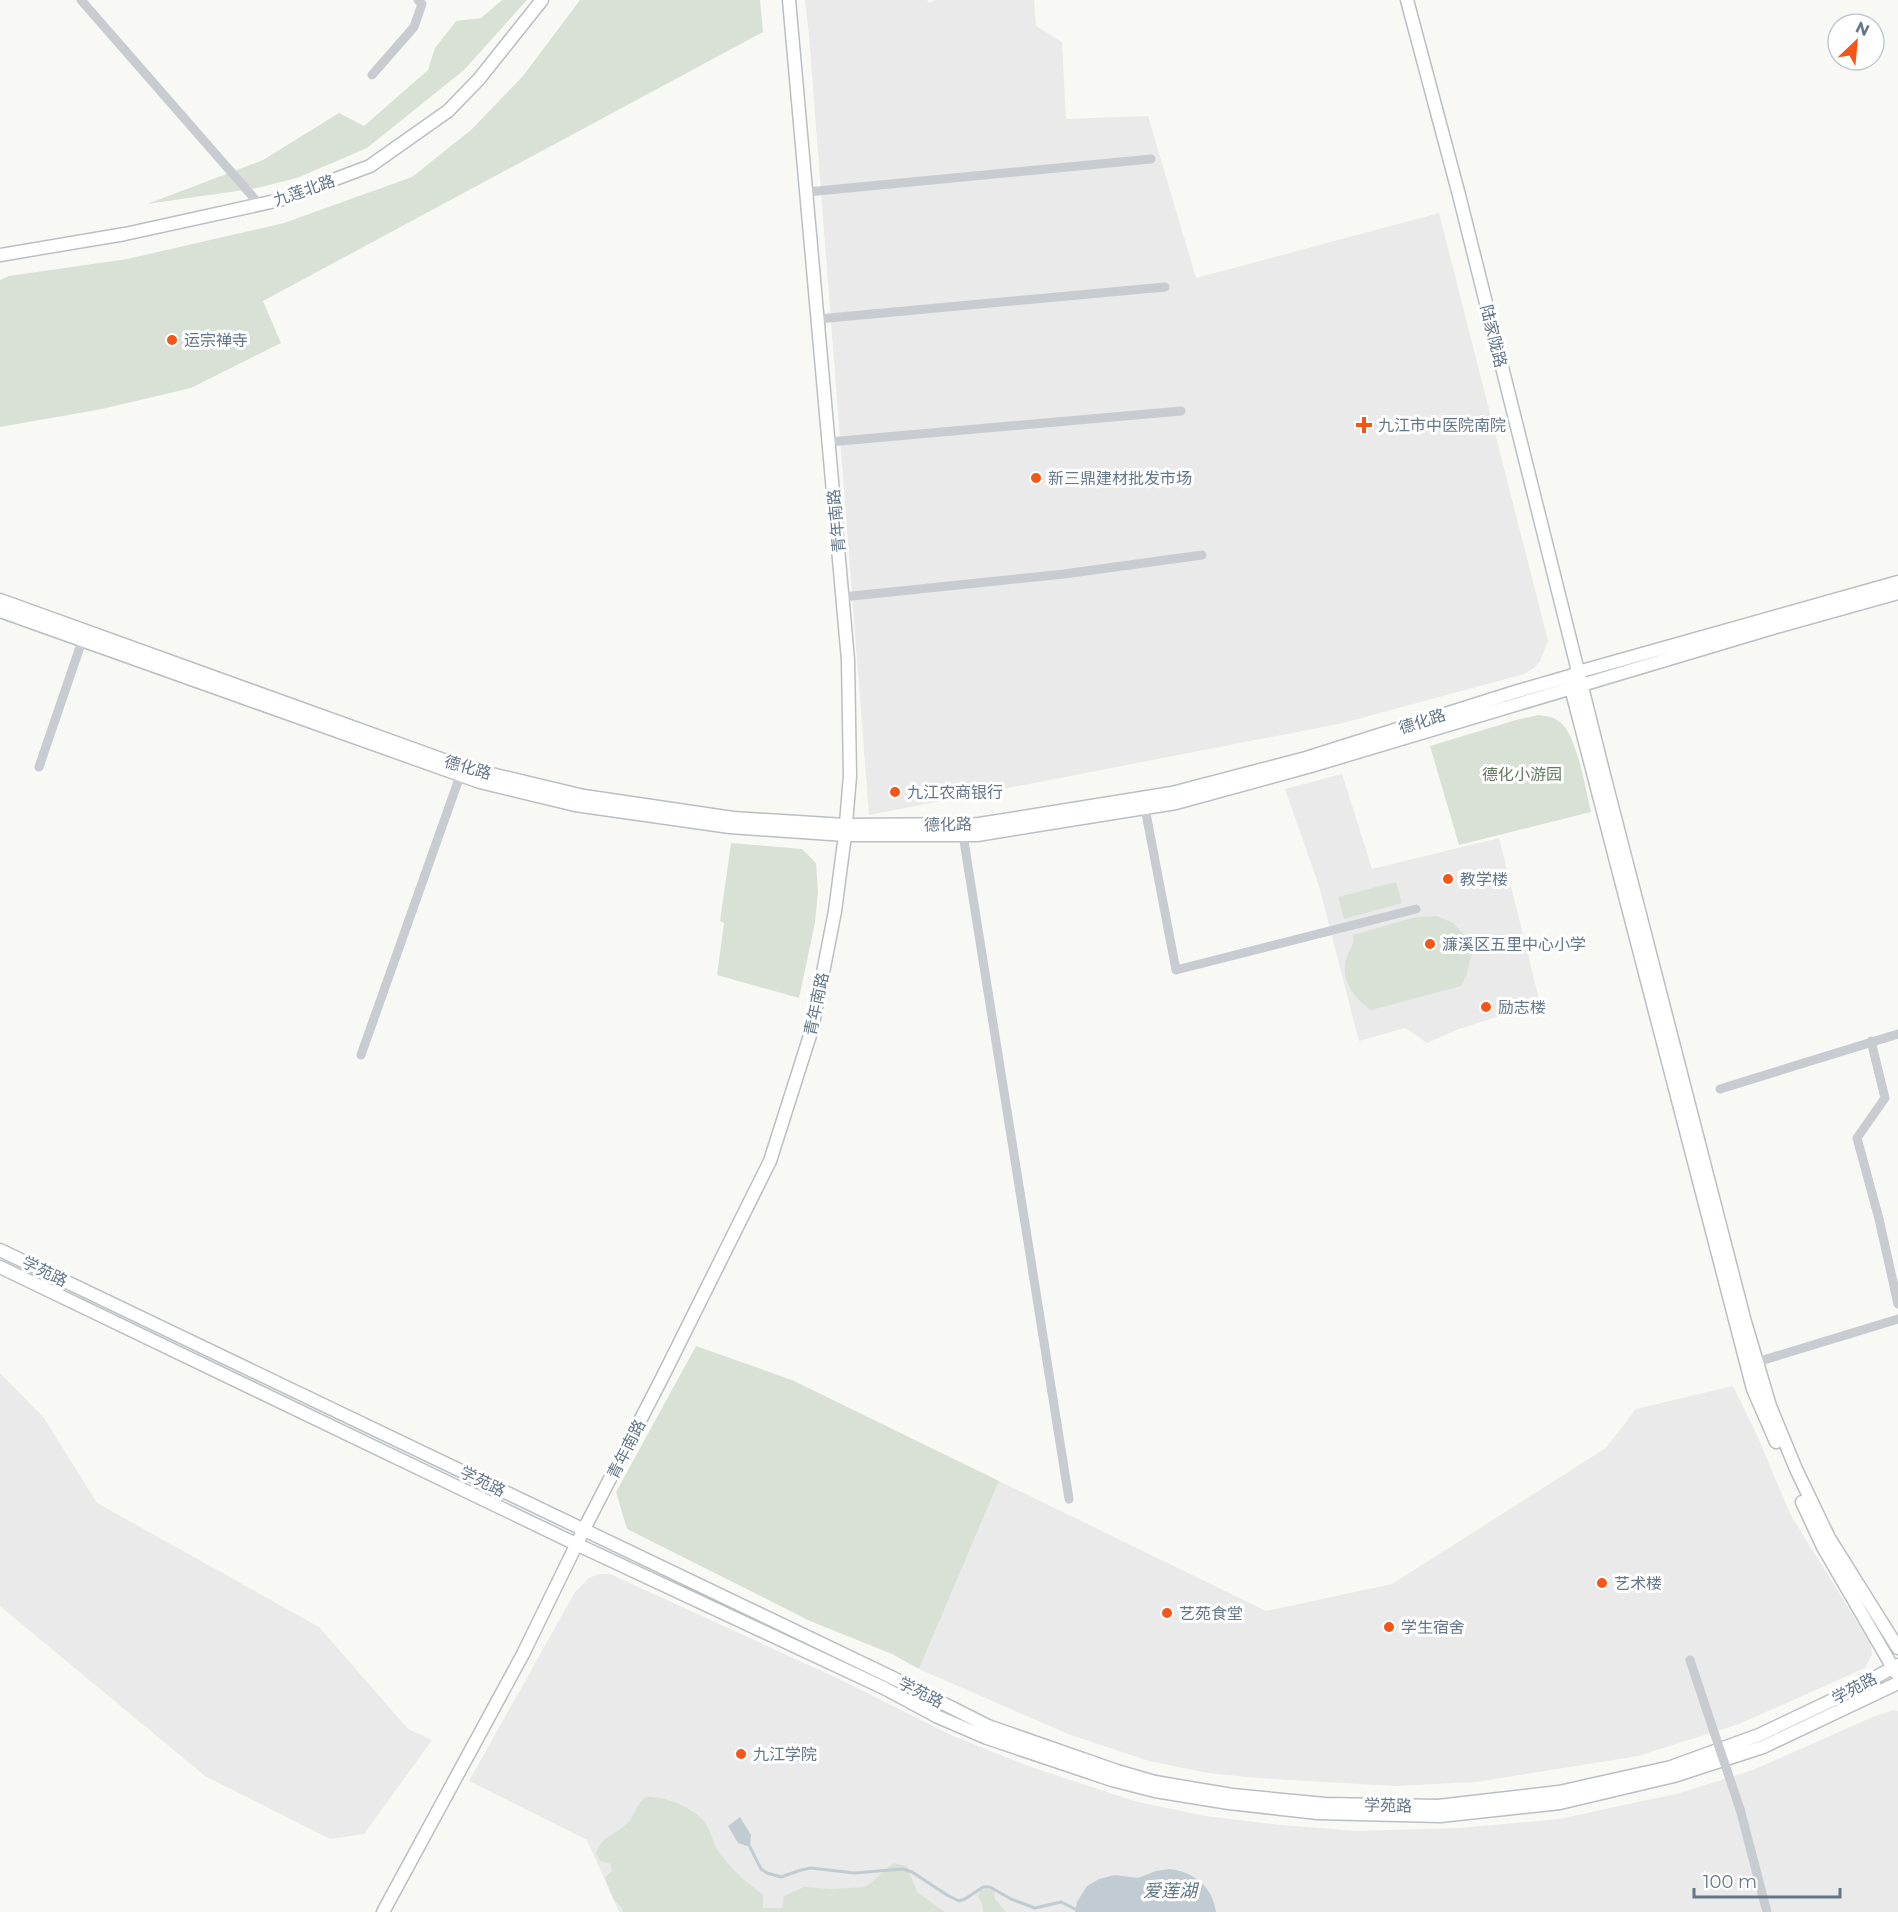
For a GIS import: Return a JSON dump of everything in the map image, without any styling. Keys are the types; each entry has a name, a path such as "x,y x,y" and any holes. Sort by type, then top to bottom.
{"street":[{"path":"81,0 260,205"},
{"path":"372,75 414,27 422,4 418,0"},
{"name":"九莲北路","path":"0,255 125,234 260,205 280,200 370,166 448,111 479,79 542,0"},
{"name":"青年南路","path":"382,1912 523,1654 576,1544 770,1161 812,1029 835,911 845,830 850,776 848,660 789,0"},
{"name":"陆家陇路","path":"1407,0 1459,195 1575,680"},
{"path":"807,192 1151,159"},
{"path":"818,319 1165,287"},
{"path":"829,442 1181,411"},
{"path":"843,597 1064,574 1202,555"},
{"name":"德化路","path":"0,611 460,776 575,805 730,827 977,835 1176,803 1311,766 1575,680 1898,582"},
{"name":"德化路","path":"0,600 466,768 584,796 733,818 845,830 980,824 1172,794 1306,758 1506,694 1575,680 1898,593"},
{"path":"39,766 82,641"},
{"path":"1575,680 1744,1322 1770,1406 1828,1538 1898,1648"},
{"path":"1575,680 1753,1389 1822,1547 1896,1669"},
{"path":"361,1055 460,776"},
{"path":"1145,808 1176,970 1416,909"},
{"path":"963,835 1069,1498"},
{"path":"1720,1089 1898,1034"},
{"path":"1871,1041 1885,1098 1857,1138 1879,1219 1898,1304"},
{"name":"学苑路","path":"0,1250 584,1529 988,1726 1155,1782 1232,1795 1325,1804 1438,1806 1559,1792 1671,1767 1759,1735 1896,1669"},
{"name":"学苑路","path":"0,1267 576,1544 884,1688 936,1716 987,1738 1112,1780 1155,1791 1229,1803 1318,1813 1440,1816 1560,1803 1674,1776 1763,1746 1898,1683"},
{"path":"1757,1362 1898,1319"},
{"path":"1690,1660 1740,1809 1767,1912"}],"shaded area":[{"path":"805,0 927,0 929,3 936,0 1034,0 1036,26 1062,42 1066,119 1148,116 1196,278 1439,213 1548,641 1540,661 1534,668 1524,674 1343,723 869,815"},
{"name":"濂溪区五里中心小学","path":"1342,774 1372,869 1499,838 1540,1003 1459,1029 1427,1043 1405,1028 1359,1041 1319,886 1285,789"},
{"path":"0,1373 44,1418 97,1503 319,1627 408,1729 432,1740 364,1834 330,1839 205,1776 0,1606"},
{"path":"1733,1386 1757,1435 1790,1514 1871,1644 1872,1655 1865,1668 1739,1724 1638,1756 1476,1782 1395,1786 1257,1778 1208,1773 1149,1761 1068,1734 919,1669 999,1481 1266,1611 1392,1584 1606,1448 1636,1409"},
{"name":"九江学院","path":"599,1574 610,1574 839,1679 951,1735 1028,1766 1134,1801 1205,1816 1281,1825 1357,1831 1459,1828 1559,1819 1680,1793 1753,1770 1875,1716 1894,1710 1898,1711 1898,1912 619,1912 587,1840 469,1781 575,1592 589,1578"}],"green space":[{"path":"502,0 527,0 464,70 367,148 297,178 257,188 147,204 263,160 339,113 364,126 428,70 435,48 456,21 481,18"},
{"path":"580,0 760,0 763,32 263,301 281,343 191,388 102,409 0,427 0,280 9,276 127,259 284,223 412,177 471,130 523,76"},
{"name":"德化小游园","path":"1538,715 1555,719 1566,729 1580,764 1591,812 1459,845 1430,746"},
{"path":"731,843 802,849 816,863 818,892 815,923 799,998 717,975 724,923 720,921"},
{"path":"1396,882 1402,903 1344,919 1338,897"},
{"path":"1437,916 1453,923 1464,934 1472,953 1467,974 1461,986 1371,1010 1354,994 1345,973 1347,957 1353,944 1353,935 1416,917"},
{"path":"696,1346 792,1380 999,1481 919,1669 892,1654 810,1621 627,1529 616,1492"},
{"path":"646,1797 676,1802 702,1819 724,1858 745,1881 763,1894 763,1908 782,1908 784,1896 804,1887 831,1889 864,1887 893,1863 907,1866 917,1892 945,1912 623,1912 614,1900 605,1878 612,1871 611,1864 600,1861 596,1853 607,1838 630,1820"},
{"path":"981,1890 994,1890 995,1899 1006,1912 983,1912 978,1896"}],"water":[{"path":"740,1817 751,1835 750,1847 738,1843 728,1826"},
{"name":"爱莲湖","path":"1169,1869 1186,1873 1200,1882 1211,1895 1216,1912 1075,1912 1077,1902 1087,1886 1099,1879 1115,1875 1138,1878"}],"waterway":[{"path":"750,1847 761,1869 781,1877 811,1868 854,1873 903,1869 912,1872 959,1901 983,1887 990,1887 1011,1899 1035,1908 1061,1902 1077,1910"}],"place":[{"name":"运宗禅寺","path":"172,340"},
{"name":"九江市中医院南院","path":"1364,425"},
{"name":"新三鼎建材批发市场","path":"1036,478"},
{"name":"九江农商银行","path":"895,792"},
{"name":"教学楼","path":"1448,879"},
{"name":"濂溪区五里中心小学","path":"1430,944"},
{"name":"励志楼","path":"1486,1007"},
{"name":"艺术楼","path":"1602,1583"},
{"name":"艺苑食堂","path":"1167,1613"},
{"name":"学生宿舍","path":"1389,1627"},
{"name":"九江学院","path":"741,1754"}]}
